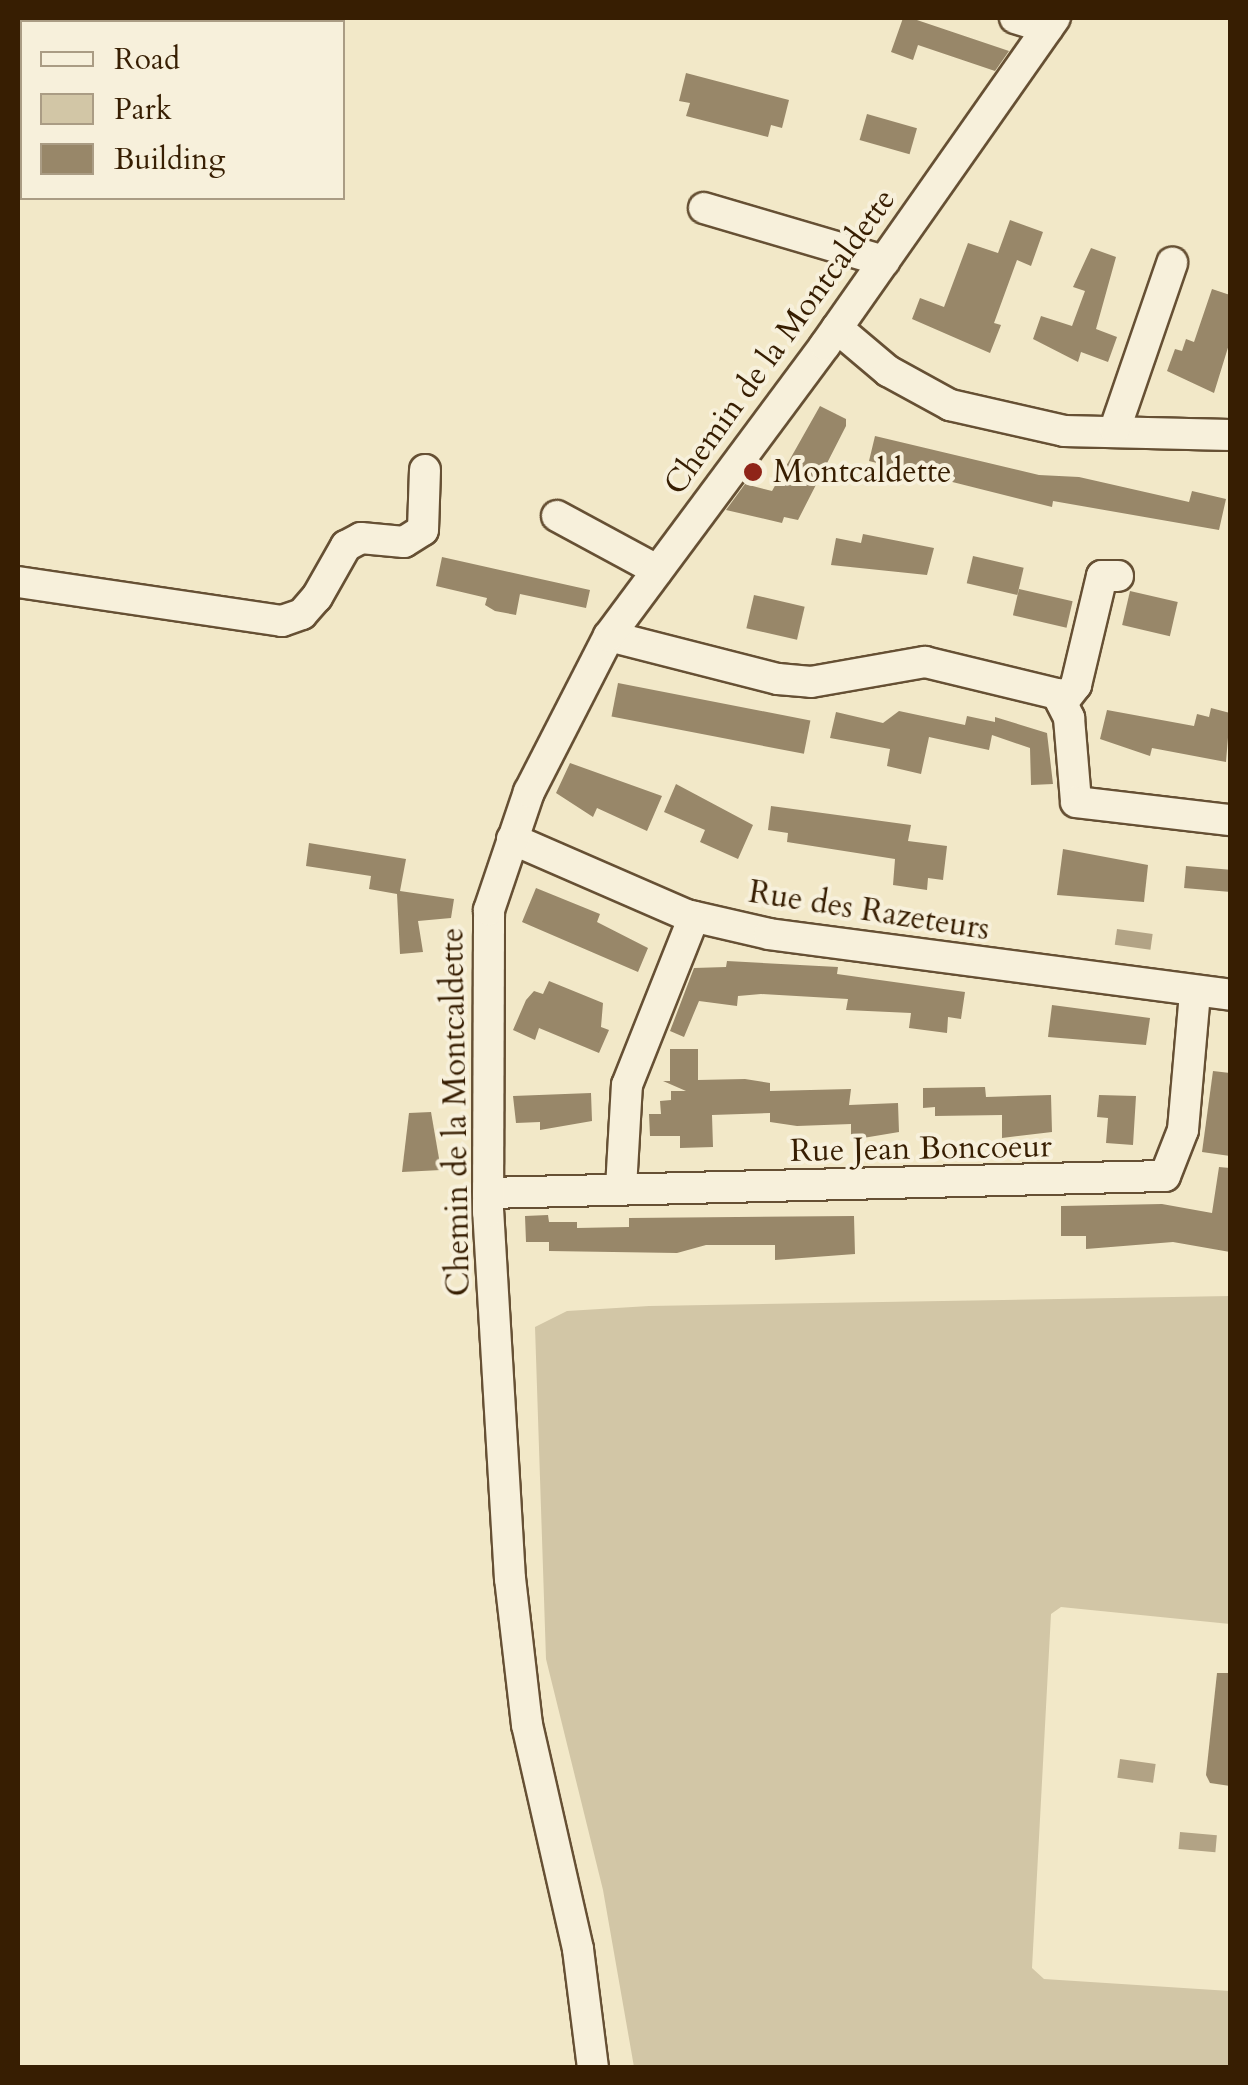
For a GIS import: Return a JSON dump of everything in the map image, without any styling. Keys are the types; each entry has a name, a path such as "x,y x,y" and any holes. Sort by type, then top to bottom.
{"street":[{"path":"1015,18 1052,23"},
{"name":"Chemin de la Montcaldette","path":"593,2068 578,1949 527,1724 498,1381 488,1193 489,910 512,839 609,636 838,328 1052,23"},
{"path":"704,208 884,261"},
{"path":"1114,430 1172,263"},
{"path":"838,328 888,371 950,405 1064,431 1230,436"},
{"path":"18,582 282,621 302,614 317,598 346,546 361,538 404,542 423,530 425,470"},
{"path":"557,516 657,570"},
{"path":"1062,704 1076,685 1102,576 1118,576"},
{"path":"609,636 778,679 811,682 924,662 1057,694 1069,718 1076,802 1230,820"},
{"name":"Rue des Razeteurs","path":"512,839 694,917 788,936 1230,996"},
{"path":"621,1188 627,1085 694,917"},
{"name":"Rue Jean Boncoeur","path":"488,1193 1166,1176 1183,1130 1195,992"}],"green space":[{"path":"1230,1296 1230,1624 1061,1607 1051,1614 1032,1968 1044,1979 1230,1991 1230,2067 634,2067 603,1890 546,1659 535,1327 567,1311 649,1306"}],"shaded area":[{"path":"1117,929 1153,934 1150,950 1115,945"},
{"path":"1120,1759 1156,1764 1153,1783 1117,1778"},
{"path":"1180,1832 1217,1835 1215,1852 1179,1849"}],"building":[{"path":"903,18 1009,51 995,71 918,45 913,60 891,52"},
{"path":"686,73 789,100 782,128 771,125 768,137 686,116 690,103 679,101"},
{"path":"867,114 917,128 910,154 860,140"},
{"path":"1010,220 1043,232 1031,266 1017,260 994,323 1001,325 990,353 912,319 920,298 944,307 968,243 998,253"},
{"path":"1091,248 1116,257 1096,329 1117,337 1108,362 1081,352 1078,362 1033,339 1041,316 1072,326 1085,291 1073,287"},
{"path":"1212,289 1230,295 1230,341 1214,393 1167,371 1175,349 1182,351 1186,339 1194,342"},
{"path":"820,406 846,419 846,426 798,520 784,517 782,523 726,510 745,484 772,491"},
{"path":"875,436 1039,475 1079,477 1189,502 1192,491 1226,499 1219,530 1053,501 1052,507 869,461"},
{"path":"863,534 934,548 927,575 831,565 836,538 861,543"},
{"path":"973,556 1024,568 1017,595 967,583"},
{"path":"442,557 590,590 586,608 520,594 516,615 495,611 485,605 487,598 436,586"},
{"path":"1019,589 1073,601 1067,628 1013,615"},
{"path":"1130,591 1178,602 1170,636 1122,625"},
{"path":"754,595 805,607 797,640 746,628"},
{"path":"618,683 810,720 804,754 612,716"},
{"path":"1211,708 1230,713 1226,762 1152,748 1150,756 1100,739 1107,710 1194,726 1197,714 1209,717"},
{"path":"899,711 965,725 967,716 995,722 995,717 1047,733 1053,784 1031,785 1030,748 992,735 989,750 929,737 921,774 887,766 890,749 830,738 836,712 883,723"},
{"path":"570,763 662,796 647,831 597,808 593,817 556,793"},
{"path":"676,784 753,825 738,859 700,842 705,830 664,812"},
{"path":"771,806 911,825 908,841 947,846 943,880 928,878 927,890 893,885 895,859 787,842 788,833 768,830"},
{"path":"309,843 406,859 400,891 454,899 451,918 418,921 423,952 400,954 397,894 369,889 371,876 306,866"},
{"path":"1063,849 1148,865 1144,902 1057,895"},
{"path":"1186,866 1230,870 1228,892 1184,888"},
{"path":"536,888 600,914 597,922 648,948 638,972 522,922"},
{"path":"727,961 838,967 837,974 965,992 961,1019 948,1017 947,1033 909,1028 911,1013 846,1010 848,999 761,994 738,996 737,1006 699,1001 684,1037 670,1031 694,968 726,967"},
{"path":"549,981 603,1003 601,1027 609,1030 599,1053 539,1028 535,1040 513,1030 526,1000 534,991 543,994"},
{"path":"1052,1005 1150,1018 1146,1045 1048,1037"},
{"path":"670,1049 698,1049 698,1080 745,1079 770,1083 770,1091 851,1089 849,1105 898,1103 899,1132 851,1140 851,1124 797,1126 770,1122 770,1113 712,1115 713,1147 680,1148 680,1136 650,1136 649,1114 661,1114 660,1101 671,1100 671,1091 686,1091 663,1081 670,1081"},
{"path":"1213,1071 1230,1073 1230,1156 1202,1152"},
{"path":"985,1087 986,1097 1051,1095 1052,1132 1002,1138 1002,1115 935,1116 935,1107 923,1108 923,1088"},
{"path":"591,1093 592,1121 540,1130 540,1122 516,1123 513,1096"},
{"path":"1099,1095 1136,1096 1133,1145 1106,1143 1108,1118 1097,1117"},
{"path":"431,1112 441,1170 402,1172 409,1113"},
{"path":"1219,1167 1230,1168 1230,1252 1173,1242 1086,1249 1086,1236 1061,1236 1061,1206 1162,1204 1212,1213"},
{"path":"548,1215 549,1222 577,1222 577,1228 629,1227 629,1218 854,1216 855,1254 775,1260 775,1245 706,1245 677,1253 549,1251 549,1242 526,1242 525,1216"},
{"path":"1217,1673 1230,1673 1230,1786 1210,1783 1206,1775"}],"place":[{"name":"Montcaldette","path":"753,472"}]}
